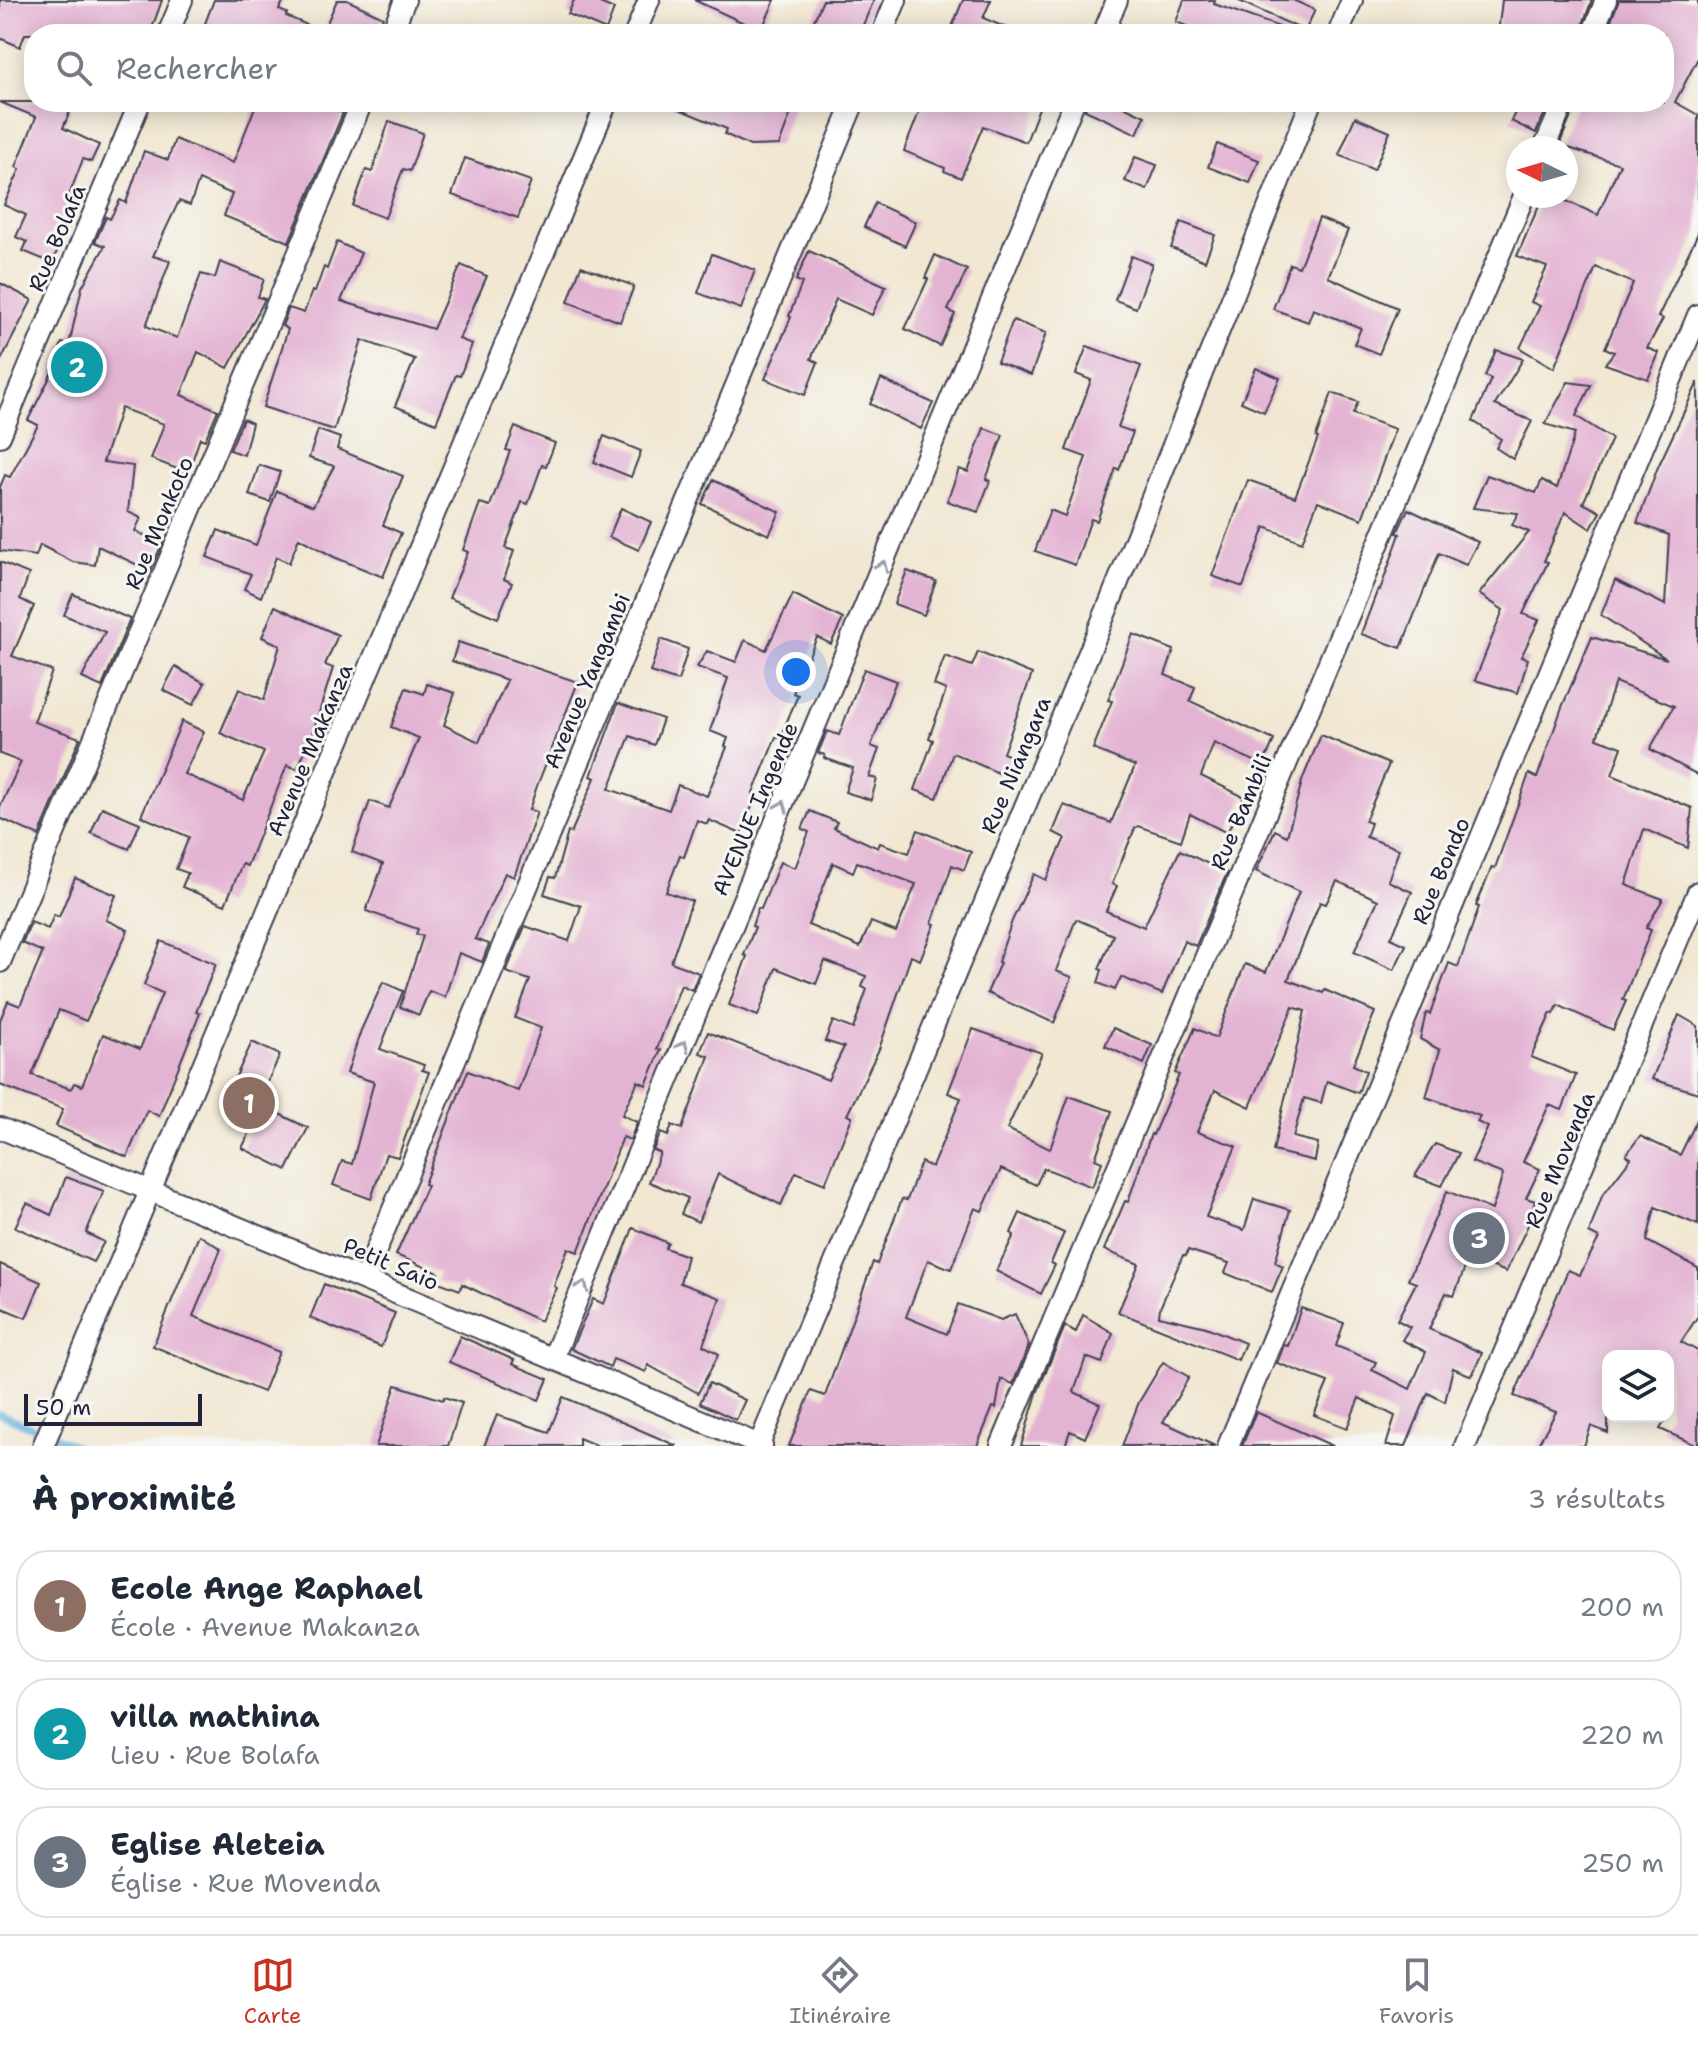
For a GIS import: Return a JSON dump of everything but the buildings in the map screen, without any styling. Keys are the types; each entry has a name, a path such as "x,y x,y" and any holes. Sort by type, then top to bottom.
{"street":[{"path":"172,24 182,0"},
{"path":"395,24 405,0"},
{"path":"639,24 649,0"},
{"path":"886,24 896,0"},
{"path":"1107,24 1117,0"},
{"path":"1342,24 1352,0"},
{"path":"1596,24 1606,0"},
{"name":"Rue Bolafa","path":"0,436 136,112"},
{"name":"Rue Monkoto","path":"0,962 358,112"},
{"name":"Avenue Makanza","path":"43,1446 603,112"},
{"name":"Avenue Yangambi","path":"364,1279 850,112"},
{"name":"AVENUE Ingende","path":"553,1358 1070,112"},
{"name":"Rue Niangara","path":"761,1445 1108,607 1307,112"},
{"path":"1549,136 1560,112"},
{"name":"Rue Bambili","path":"1001,1446 1519,208"},
{"name":"Rue Bondo","path":"1228,1446 1698,315"},
{"name":"Rue Movenda","path":"1465,1446 1698,892"},
{"name":"Petit Saio","path":"0,1128 761,1445"}],"waterway":[{"path":"0,1414 75,1446"}],"place":[{"name":"villa mathina","path":"77,367"},
{"name":"Ecole Ange Raphael","path":"249,1103"},
{"name":"Eglise Aleteia","path":"1479,1238"}]}
